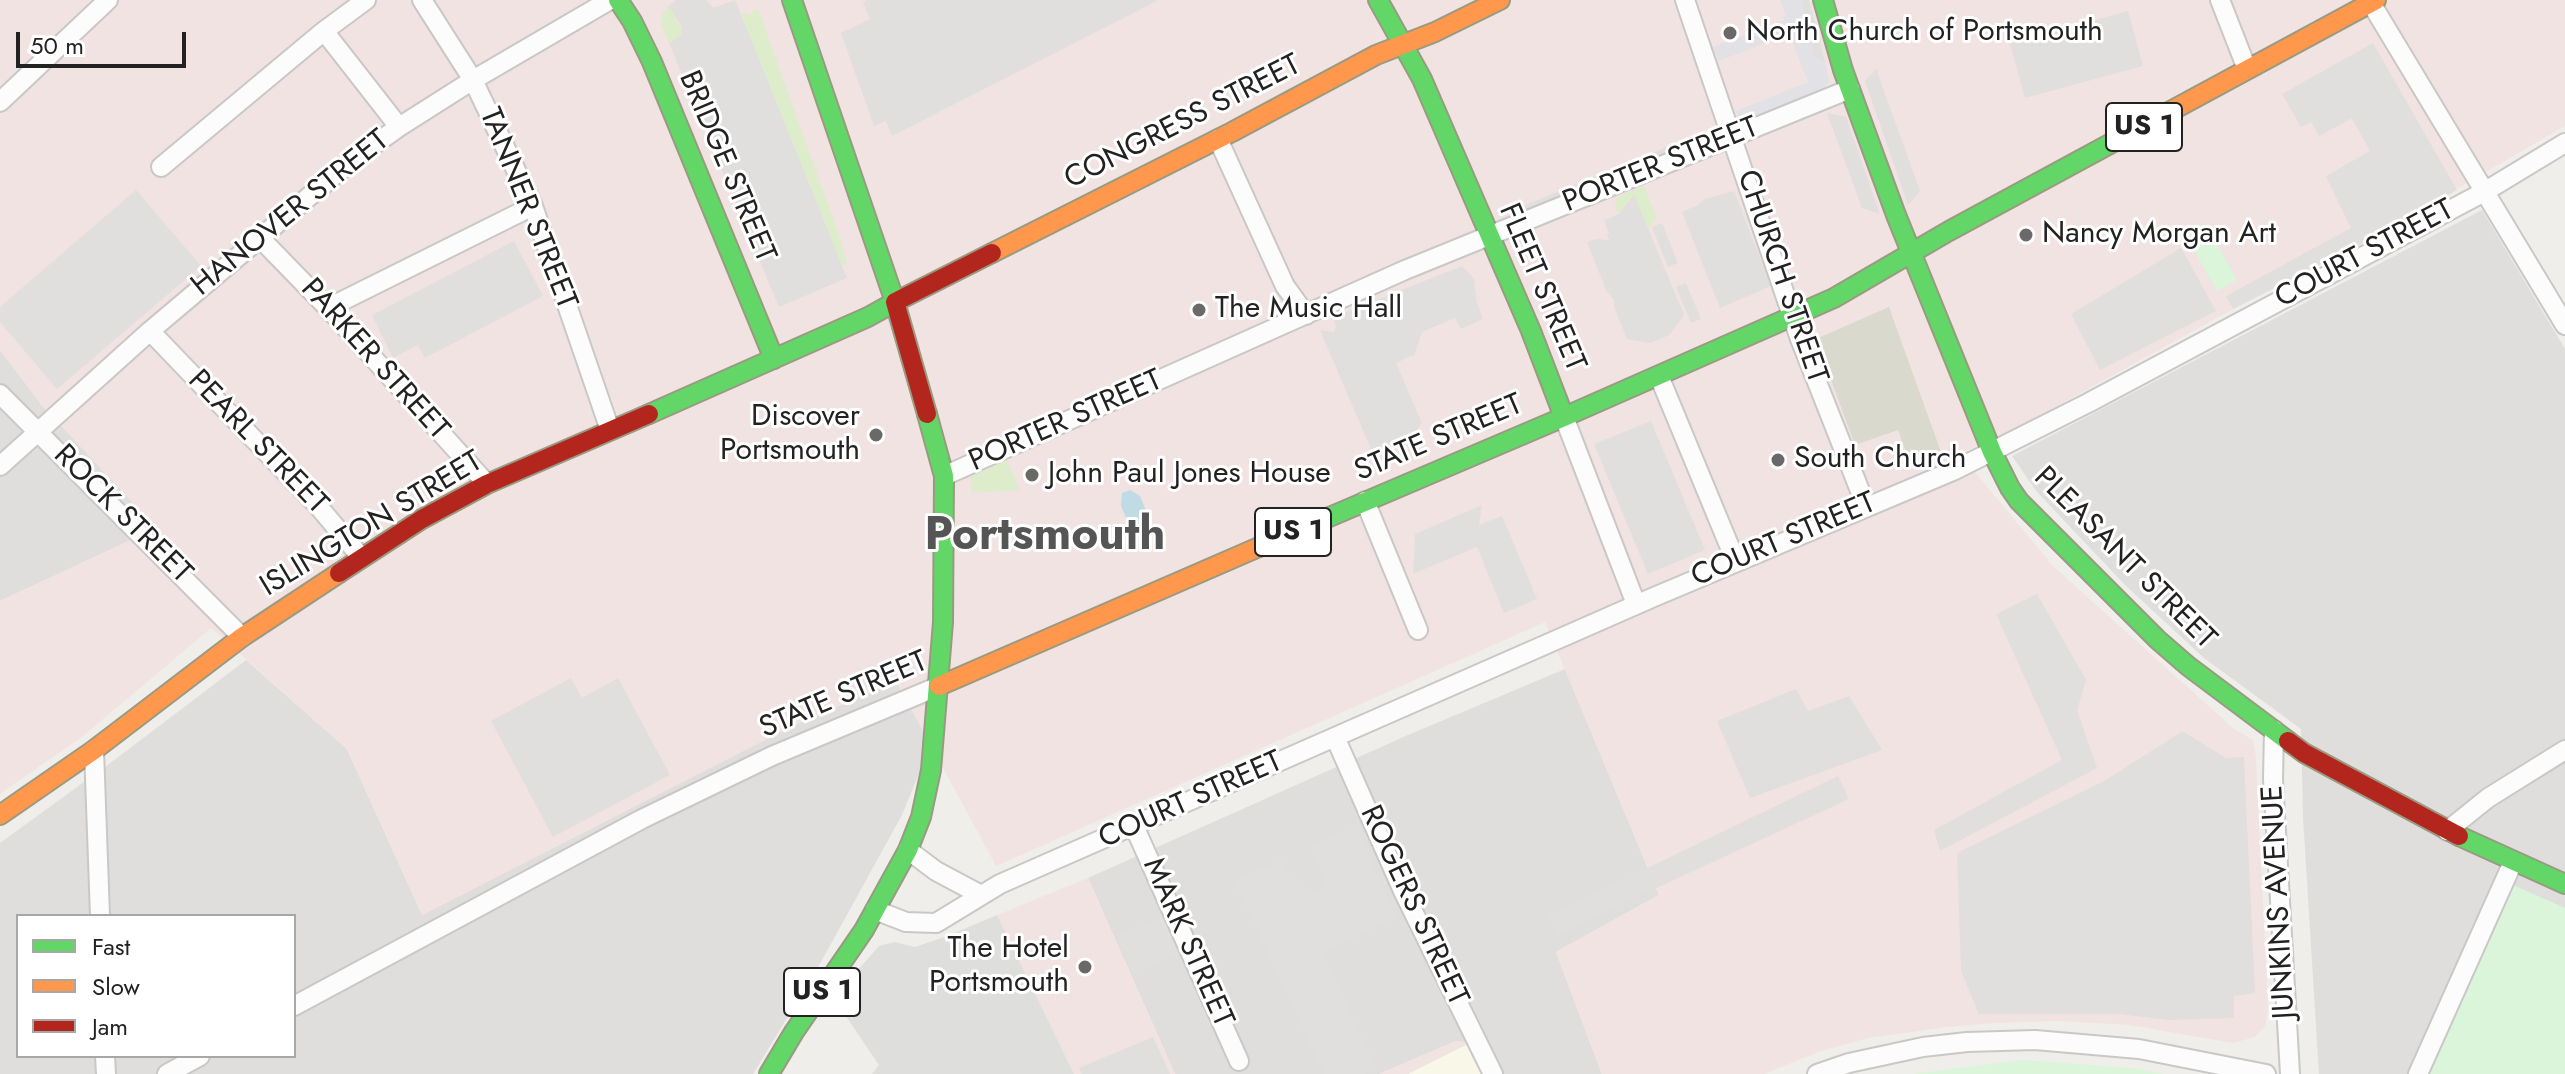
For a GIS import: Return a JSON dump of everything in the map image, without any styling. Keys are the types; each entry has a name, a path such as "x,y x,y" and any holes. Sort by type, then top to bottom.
{"main road":[{"name":"BRIDGE STREET","path":"618,0 652,62 774,359"},
{"path":"792,0 895,302"},
{"name":"FLEET STREET","path":"1378,0 1422,79 1531,331 1564,417"},
{"name":"CONGRESS STREET","path":"895,302 1218,139 1376,55 1500,0"},
{"name":"PLEASANT STREET","path":"1823,0 1850,89 1911,253 1992,452 2019,501 2122,606 2188,666 2304,753 2447,831 2565,884"},
{"name":"STATE STREET","path":"939,686 1834,298 2374,1"},
{"name":"ISLINGTON STREET","path":"0,815 94,750 242,637 422,519 487,484 774,359 895,302"},
{"name":"US 1","path":"769,1074 840,967 908,850 921,817 931,770 943,622 944,476 895,302"},
{"path":"943,622 948,640 963,651 975,655 1023,649"}],"street":[{"path":"0,102 108,0"},
{"path":"161,167 324,31 366,0"},
{"name":"TANNER STREET","path":"422,0 473,80 533,206 610,430"},
{"name":"HANOVER STREET","path":"0,466 150,331 350,162 473,80 610,0"},
{"name":"CHURCH STREET","path":"1685,0 1792,317 1866,506"},
{"path":"2220,0 2247,69"},
{"path":"2374,1 2565,325"},
{"path":"324,31 399,127"},
{"name":"PORTER STREET","path":"944,476 1490,235 1850,89"},
{"path":"1218,139 1285,286 1306,315"},
{"name":"COURT STREET","path":"875,910 906,922 936,923 981,895 1134,826 1636,604 1955,470 2484,192 2565,143"},
{"path":"328,308 533,206"},
{"name":"PARKER STREET","path":"260,238 328,308 487,484"},
{"name":"PEARL STREET","path":"150,331 318,506 361,557"},
{"path":"1659,376 1736,562"},
{"name":"ROCK STREET","path":"0,394 242,637"},
{"name":"FLEET STREET","path":"1564,417 1636,604"},
{"path":"1365,501 1418,630"},
{"name":"STATE STREET","path":"296,1005 642,819 772,756 939,686"},
{"name":"JUNKINS AVENUE","path":"2274,730 2273,779 2290,1074"},
{"name":"ROGERS STREET","path":"1335,737 1404,893 1493,1074"},
{"path":"94,750 100,914"},
{"path":"2447,831 2488,798 2565,750"},
{"name":"MARK STREET","path":"1134,826 1239,1061"},
{"path":"908,850 936,871 981,895"},
{"path":"2418,1074 2513,862"},
{"path":"1817,1074 1923,1047 2035,1040 2139,1049 2266,1074"},
{"path":"167,1074 196,1058"}],"shaded area":[{"path":"0,0 2565,0 2565,126 2365,242 2233,309 2030,421 1960,454 2053,566 2233,728 2253,740 2268,1010 2265,1026 2255,1037 2233,1043 2129,1025 2057,1021 1995,1023 1868,1038 1821,1051 1764,1074 1602,1074 1556,952 1659,895 1545,622 996,866 896,681 788,728 422,915 347,749 211,628 83,736 0,794 0,601 156,528 41,404 0,350"},
{"path":"676,0 706,0 712,7 717,7 735,0 847,278 779,307 669,43 682,32 668,6"},
{"path":"1780,0 1801,0 1815,57 1825,62 1829,81 1821,92 1739,123 1736,111 1808,82 1789,34 1716,62 1718,59 1713,47 1784,20 1786,15"},
{"path":"1801,0 1809,0 1825,62 1815,57"},
{"path":"1157,1 892,136 886,121 874,126 841,33 870,19 863,2"},
{"path":"2128,11 2143,66 2025,98 2010,44"},
{"path":"2373,43 2457,190 2365,242 2233,309 2226,296 2351,228 2326,176 2370,151 2352,118 2319,136 2311,122 2301,127 2282,94"},
{"path":"1876,69 1920,191 1908,205 1865,81"},
{"path":"1827,113 1846,117 1880,214 1862,208"},
{"path":"1686,139 1690,146 1521,216 1518,208"},
{"path":"136,190 201,266 57,389 0,322 0,307"},
{"path":"1734,191 1771,286 1720,308 1682,212 1705,199"},
{"path":"1634,195 1684,315 1669,335 1651,343 1627,339 1614,300 1606,290 1587,242 1609,240 1604,220 1619,214"},
{"path":"2482,210 2565,349 2565,1074 2319,1074 2303,817 2301,729 2204,658 2125,585 2037,492 2012,456"},
{"path":"1662,223 1678,263 1668,267 1652,227"},
{"path":"514,241 543,296 425,358 418,345 393,358 372,315"},
{"path":"2181,248 2216,311 2100,370 2071,314"},
{"path":"1462,266 1474,279 1477,304 1483,319 1461,329 1455,318 1422,332 1414,355 1396,363 1422,423 1411,438 1390,451 1371,449 1320,330 1334,332 1334,317"},
{"path":"1686,283 1701,319 1691,323 1676,287"},
{"path":"1889,307 1941,452 1910,463 1898,430 1855,445 1816,339"},
{"path":"0,350 41,404 157,528 0,601"},
{"path":"1651,421 1705,550 1648,574 1594,444"},
{"path":"1482,505 1479,525 1502,516 1537,599 1504,613 1477,547 1413,574 1415,534"},
{"path":"2037,594 2086,680 2077,710 2097,768 1940,851 1934,830 2062,760 1996,614"},
{"path":"246,660 347,749 422,915 788,728 896,681 931,744 902,815 822,960 753,1074 0,1074 0,843"},
{"path":"1565,669 1659,895 1556,952 1602,1074 1485,1074 1470,1043 1456,1041 1379,1074 1175,1074 1088,878 1408,735"},
{"path":"571,678 582,698 618,678 670,775 553,837 491,721"},
{"path":"1796,689 1808,711 1849,696 1882,750 1750,798 1717,721"},
{"path":"2184,732 2226,758 2244,757 2255,993 2234,996 2234,1018 2168,1020 2119,1014 1979,1014 1961,971 1957,853 2104,781"},
{"path":"1838,776 1849,799 1557,934 1548,916"},
{"path":"1356,827 1397,918 1322,952 1377,1069 1365,1074 1324,1074 1234,881 1282,860 1292,883 1301,879 1308,895 1327,887 1310,845"},
{"path":"1088,878 1175,1074 1074,1074 997,915"},
{"path":"997,915 1074,1074 872,1074 879,1065 835,1000 857,971 879,946 895,942 915,947"},
{"path":"1166,916 1180,954 1132,973 1117,935"},
{"path":"1153,1037 1170,1074 1082,1074 1079,1068"},
{"path":"1456,1041 1470,1043 1408,1074 1379,1074"},
{"path":"1470,1043 1485,1074 1408,1074"}],"green space":[{"path":"668,6 682,30 679,37 669,43 661,25 662,15"},
{"path":"758,9 847,264 841,265 740,15 747,12 748,15 753,14 752,11"},
{"path":"1644,186 1657,219 1648,229 1634,196 1621,211 1617,212 1615,205 1618,197"},
{"path":"2205,223 2237,280 2217,291 2185,234"},
{"path":"1007,460 1020,490 971,493 971,476"},
{"path":"2511,884 2565,908 2565,1074 2425,1074"},
{"path":"2022,1060 2133,1068 2163,1074 1912,1074"}],"water":[{"path":"1130,490 1140,496 1151,523 1132,531 1121,506 1122,493"}],"traffic: fast":[{"path":"618,0 652,62 774,359"},
{"path":"649,414 868,317 895,302 792,0"},
{"path":"1378,0 1422,79 1531,331 1564,417"},
{"path":"1823,0 1843,70 1896,215 1992,452 2010,488 2019,501 2158,640 2288,741"},
{"path":"1259,547 1834,298 1949,231 2143,126"},
{"path":"769,1074 864,930 908,850 921,817 931,770 943,622 944,476 927,414"},
{"path":"2459,836 2565,884"}],"traffic: slow":[{"path":"992,253 1232,132 1376,55 1435,32 1500,0"},
{"path":"2143,126 2376,0"},
{"path":"939,686 1259,547"},
{"path":"0,815 94,750 242,637 339,573"}],"traffic: jam":[{"path":"927,414 895,302 992,253"},
{"path":"339,573 422,519 487,484 649,414"},
{"path":"2288,741 2304,753 2459,836"}],"place":[{"name":"North Church of Portsmouth","path":"1730,33"},
{"name":"Nancy Morgan Art","path":"2026,235"},
{"name":"The Music Hall","path":"1199,310"},
{"name":"Discover Portsmouth","path":"876,435"},
{"name":"South Church","path":"1778,460"},
{"name":"John Paul Jones House","path":"1032,475"},
{"name":"The Hotel Portsmouth","path":"1085,967"}],"district":[{"name":"Portsmouth","path":"1045,538"}]}
